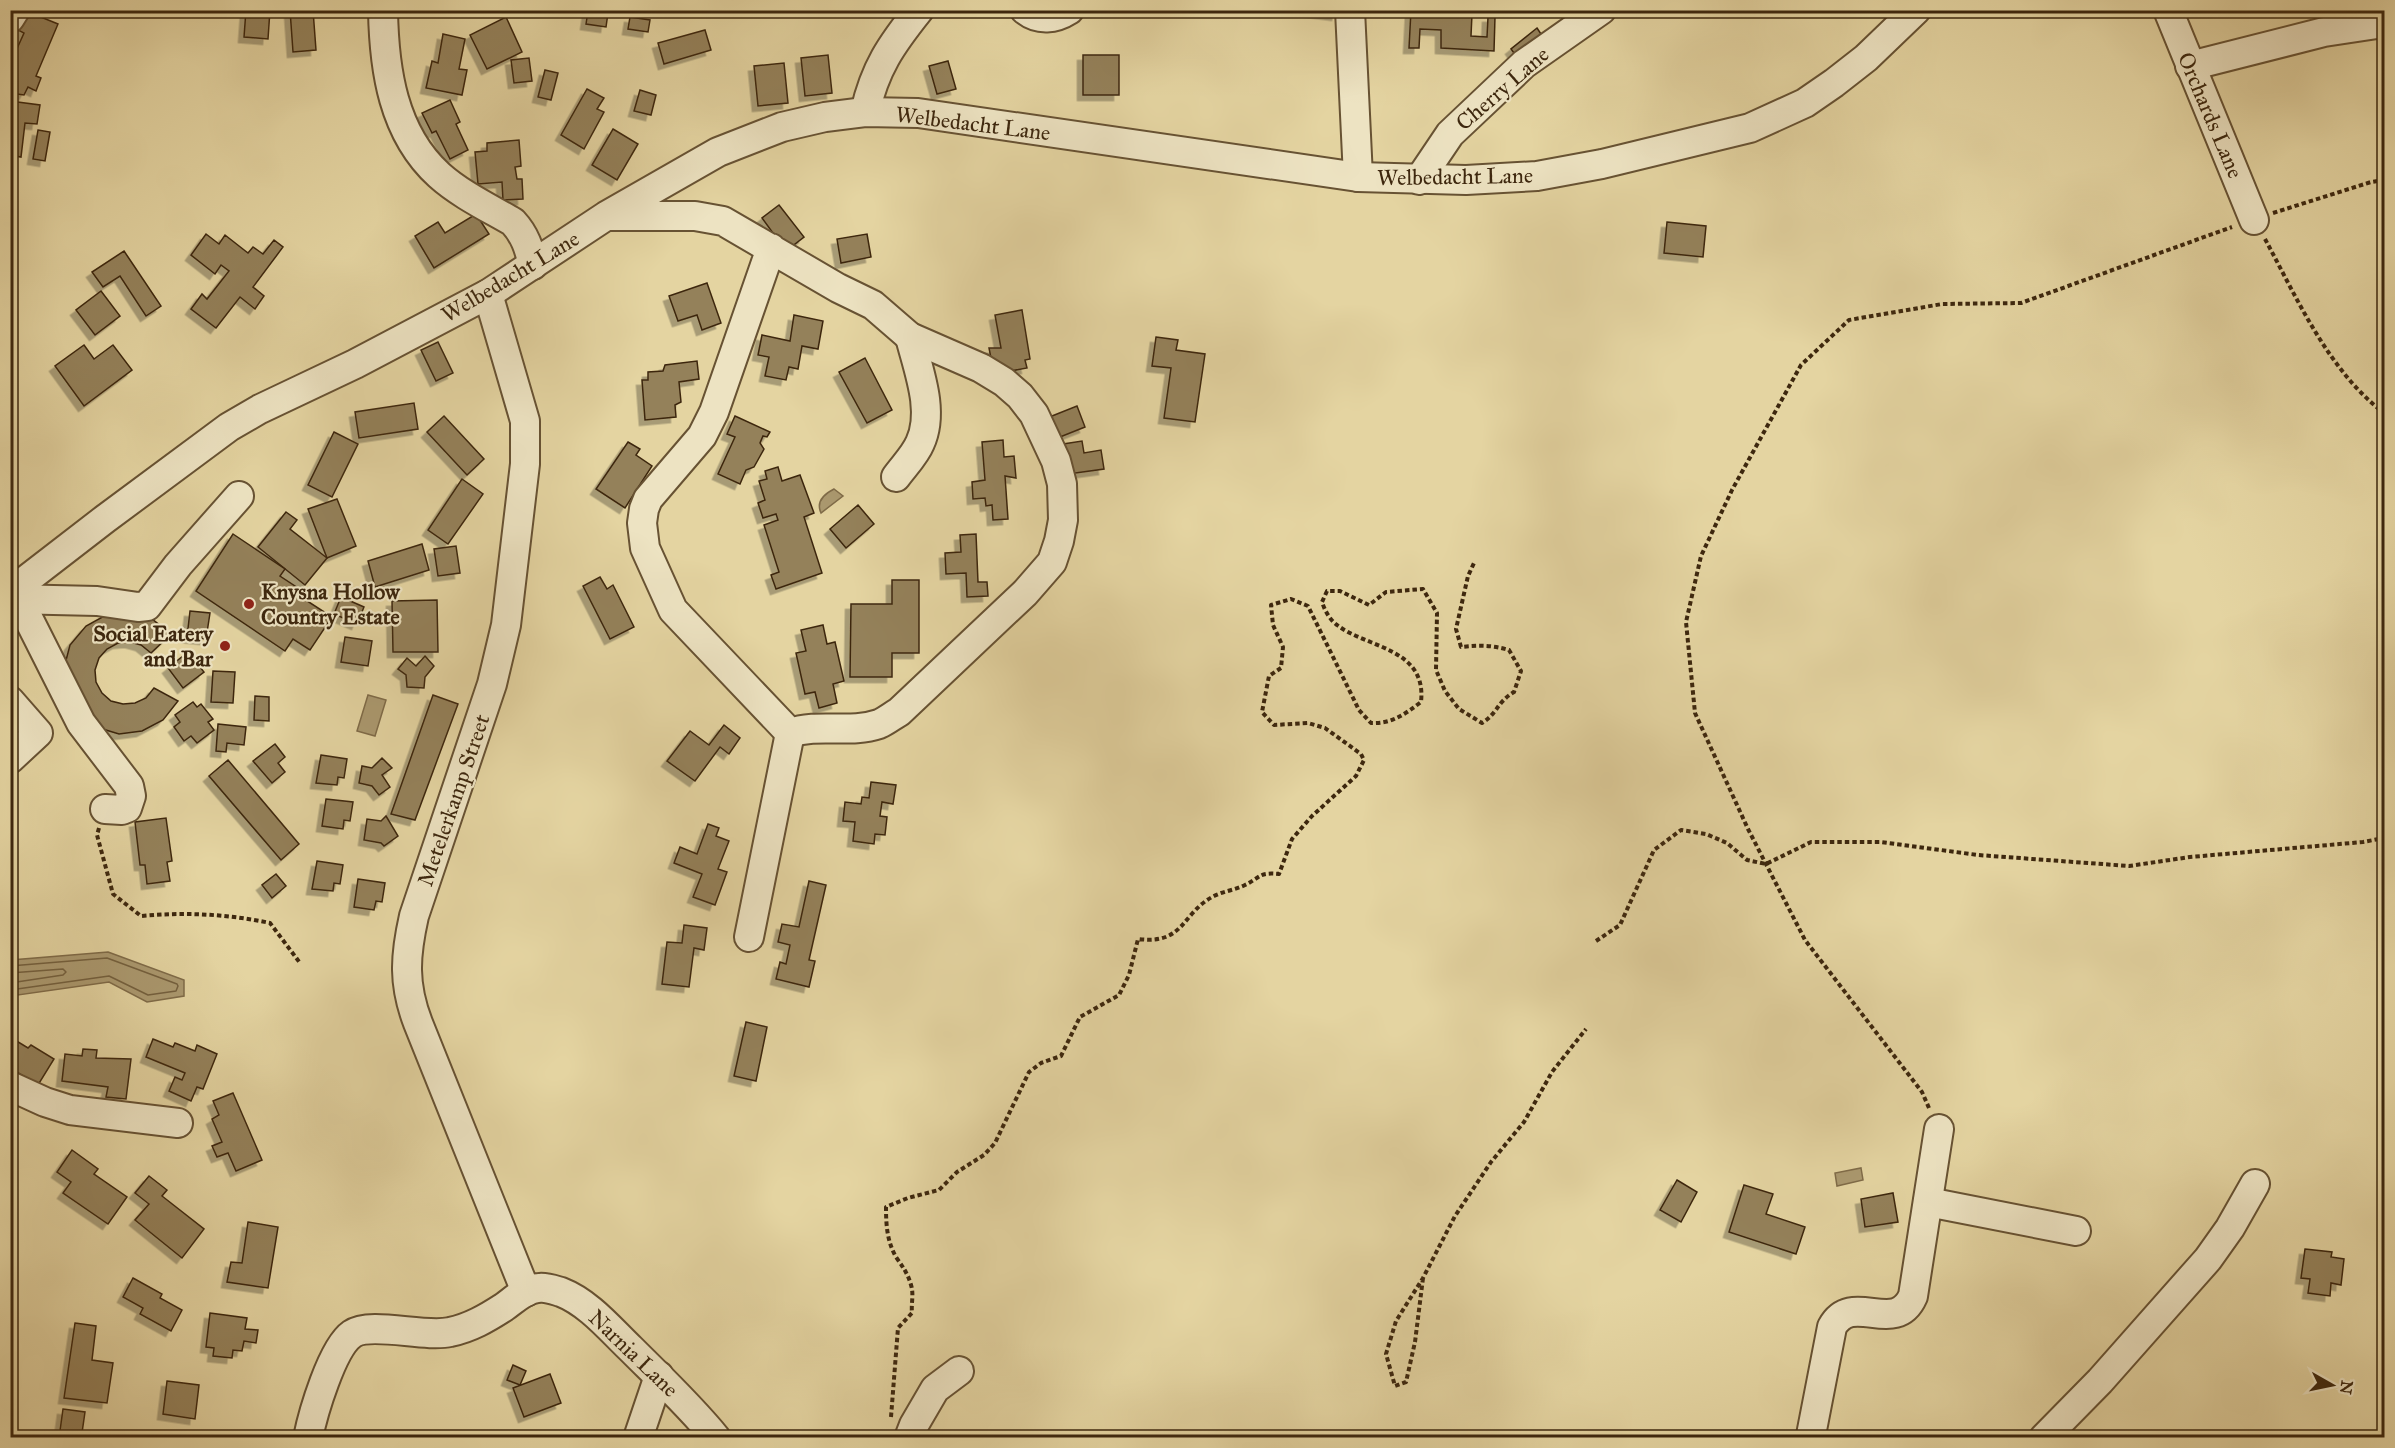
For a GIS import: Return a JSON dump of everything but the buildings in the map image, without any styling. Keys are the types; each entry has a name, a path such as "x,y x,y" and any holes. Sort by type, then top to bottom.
{"street":[{"path":"10,18 15,10"},
{"path":"383,10 387,74 406,133 422,158 441,176 513,222 521,230 529,246 533,265"},
{"path":"865,112 871,84 887,54 919,10"},
{"path":"1025,10 1043,18 1055,17 1069,10"},
{"path":"1350,10 1359,177"},
{"name":"Cherry Lane","path":"1419,180 1450,134 1515,72 1601,10"},
{"name":"Welbedacht Lane","path":"13,598 26,580 229,427 260,409 355,364 488,294 606,216 734,144 782,127 825,117 865,112 945,116 1359,177 1476,180 1537,176 1602,164 1750,128 1805,103 1834,83 1866,58 1916,10"},
{"name":"Orchards Lane","path":"2168,10 2254,220"},
{"path":"2190,66 2324,32 2377,24 2385,25"},
{"path":"606,216 711,218 723,221 838,288 873,305 910,337 981,368 1004,382 1020,396 1034,414 1056,461 1062,484 1063,520 1059,541 1052,562 1024,592 899,712 881,723 865,727 816,727 790,733"},
{"path":"771,248 714,412 702,436 648,499 642,523 645,548 673,610 790,733"},
{"name":"Metelerkamp Street","path":"488,294 523,409 526,434 525,464 506,625 492,684 414,916 408,944 406,975 414,1013 532,1290"},
{"path":"896,477 919,445 925,432 926,419 922,384 910,337"},
{"path":"13,598 97,601 138,607 147,606 178,565 239,496"},
{"path":"13,598 81,723 129,786 131,796 127,808 105,809"},
{"path":"10,701 39,733 10,759"},
{"path":"749,937 790,733"},
{"path":"10,1086 45,1102 70,1110 177,1123"},
{"path":"1811,1435 1832,1327 1837,1318 1844,1313 1893,1314 1903,1311 1908,1306 1914,1289 1939,1129"},
{"path":"2044,1437 2100,1381 2208,1259 2230,1228 2255,1184"},
{"path":"1928,1202 2076,1231"},
{"path":"308,1437 335,1358 347,1339 355,1332 381,1329 431,1335 451,1332 488,1317 532,1290"},
{"name":"Narnia Lane","path":"532,1290 562,1293 584,1305 659,1376 716,1437"},
{"path":"900,1429 914,1425 935,1389 959,1371"},
{"path":"638,1437 659,1376"}],"path":[{"path":"1939,1129 1922,1092 1805,940 1766,864 1695,713 1686,622 1701,556 1732,490 1801,364 1849,320 1942,304 2021,303 2254,220 2371,182 2385,180"},
{"path":"2254,220 2317,336 2363,397 2385,412"},
{"path":"900,1429 898,1328 912,1313 910,1302 912,1289 905,1268 896,1255 886,1232 886,1207 908,1198 939,1190 957,1172 984,1155 995,1143 1029,1072 1041,1063 1061,1056 1080,1017 1119,995 1129,975 1138,939 1151,941 1176,934 1189,916 1214,896 1245,885 1265,873 1279,874 1292,839 1312,816 1356,776 1364,760 1361,754 1325,728 1308,723 1274,725 1262,712 1269,676 1281,668 1283,646 1273,625 1271,604 1291,599 1308,606 1359,710 1371,723 1384,723 1404,715 1421,702 1422,687 1415,673 1403,659 1382,645 1338,626 1326,613 1322,602 1327,591 1340,591 1369,605 1386,592 1423,590 1437,613 1436,670 1445,691 1459,709 1482,723 1491,718 1503,699 1514,693 1521,670 1509,650 1495,646 1461,647 1456,628 1468,576 1474,563"},
{"path":"105,809 97,835 113,894 122,902 141,916 173,913 226,915 270,923 300,963"},
{"path":"1596,941 1620,925 1654,850 1681,830 1706,834 1727,843 1747,860 1766,864 1811,842 1881,842 1978,855 2128,866 2190,857 2385,838"},
{"path":"1423,1278 1415,1342 1406,1382 1395,1386 1386,1354 1396,1321 1423,1278 1455,1216 1491,1162 1524,1122 1551,1072 1586,1029"}],"water":[{"path":"834,489 843,496 821,513 822,499"},
{"path":"368,695 386,700 375,736 357,731"},
{"path":"108,952 184,980 184,996 147,1002 109,982 11,996 11,960"},
{"path":"1861,1168 1863,1180 1837,1186 1835,1173"}],"place":[{"name":"Knysna Hollow Country Estate","path":"249,604"},
{"name":"Social Eatery and Bar","path":"225,646"}]}
